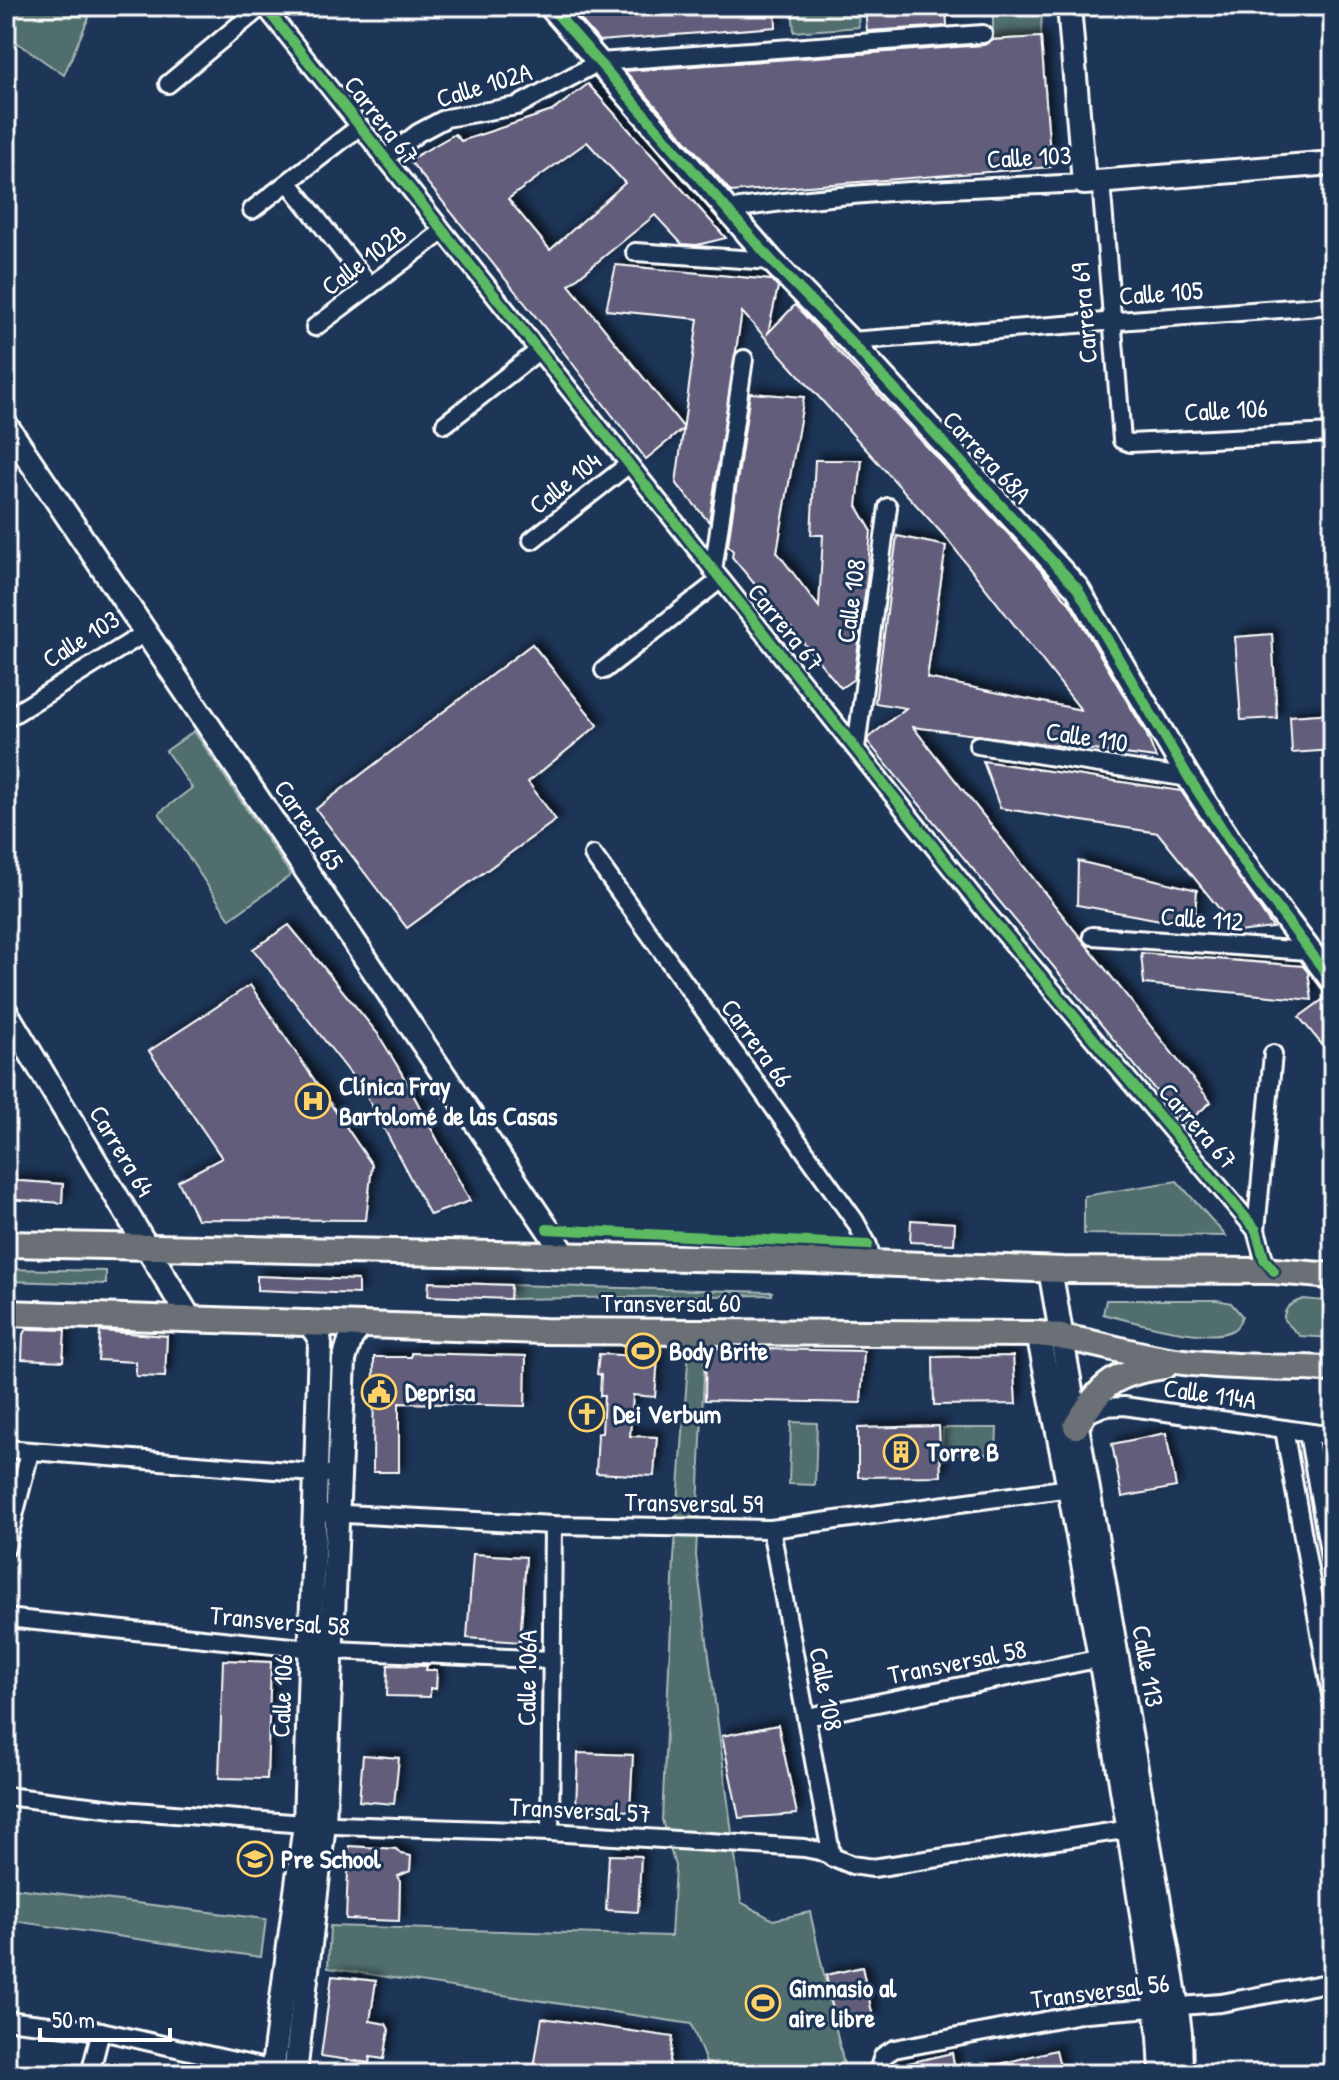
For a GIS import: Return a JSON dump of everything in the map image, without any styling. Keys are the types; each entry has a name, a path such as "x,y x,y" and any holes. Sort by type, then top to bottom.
{"main road":[{"name":"Transversal 60","path":"6,1244 1050,1269 1274,1271 1333,1276"},
{"name":"Transversal 60","path":"6,1313 544,1331 1049,1335 1185,1362 1333,1369"},
{"path":"1079,1421 1096,1397 1119,1376 1185,1362"}],"street":[{"path":"168,84 263,6"},
{"name":"Carrera 67","path":"263,6 985,911 1256,1230 1264,1259 1274,1271"},
{"name":"Carrera 68A","path":"550,6 772,261 850,341 1077,588 1189,778 1251,873 1333,982"},
{"name":"Carrera 69","path":"1069,6 1112,321 1122,440"},
{"name":"Calle 102A","path":"384,159 418,133 446,118 517,106 599,62 983,34"},
{"path":"252,210 359,127"},
{"name":"Calle 103","path":"728,210 909,191 1092,182 1333,163"},
{"path":"289,183 370,286"},
{"name":"Calle 102B","path":"315,327 442,232"},
{"path":"635,252 772,261"},
{"name":"Calle 105","path":"850,341 1333,305"},
{"path":"445,424 537,352"},
{"path":"604,670 717,576 744,359"},
{"name":"Carrera 65","path":"6,425 566,1256"},
{"name":"Calle 106","path":"1122,440 1130,443 1333,433"},
{"name":"Calle 104","path":"532,540 628,465"},
{"name":"Calle 108","path":"856,748 888,507"},
{"name":"Calle 103","path":"6,719 145,633"},
{"name":"Calle 110","path":"978,745 1189,778"},
{"name":"Carrera 66","path":"593,855 855,1221 868,1245 872,1263"},
{"name":"Calle 112","path":"1092,936 1308,951"},
{"name":"Carrera 64","path":"6,1012 190,1319"},
{"path":"1256,1230 1273,1054"},
{"name":"Calle 113","path":"1050,1269 1049,1335 1070,1488 1109,1656"},
{"name":"Calle 106","path":"308,1322 319,1337 320,1344 328,1474"},
{"name":"Calle 106","path":"283,2073 314,1824 328,1474 347,1346 362,1324"},
{"name":"Calle 113","path":"1049,1335 1079,1421 1109,1656 1166,2007 1181,2074"},
{"name":"Calle 114A","path":"1079,1421 1115,1405 1333,1436"},
{"path":"1284,1429 1333,1706"},
{"path":"1308,1433 1333,1574"},
{"path":"6,1449 328,1474"},
{"path":"6,1548 30,1452"},
{"name":"Transversal 59","path":"326,1513 553,1525 771,1529 1070,1488"},
{"name":"Calle 106A","path":"550,1832 553,1525"},
{"name":"Calle 108","path":"771,1529 832,1858"},
{"name":"Transversal 58","path":"6,1618 322,1650 551,1660"},
{"name":"Transversal 58","path":"807,1717 1109,1656"},
{"name":"Transversal 57","path":"6,1796 122,1810 314,1824 550,1832 804,1848 863,1868 1138,1828"},
{"name":"Transversal 56","path":"878,2068 883,2056 894,2049 1086,2013 1221,2003 1333,1982"},
{"name":"Calle 113","path":"1162,2074 1166,2007"},
{"path":"6,2020 101,2031 283,2073"},
{"path":"90,2074 101,2031"}],"green space":[{"path":"6,6 79,6 89,17 64,75 9,37 6,44"},
{"path":"792,6 857,6 859,27 794,32"},
{"path":"993,6 1042,6 1041,37 993,40"},
{"path":"194,731 291,875 230,919 159,813 192,788 166,751"},
{"path":"1177,1181 1226,1236 1084,1234 1084,1196"},
{"path":"6,1269 106,1271 106,1284 6,1281"},
{"path":"511,1285 772,1292 772,1295 510,1299"},
{"path":"1304,1299 1333,1302 1333,1338 1300,1336 1284,1320 1290,1306"},
{"path":"1106,1300 1217,1300 1231,1303 1242,1316 1237,1327 1231,1331 1219,1334 1187,1333 1103,1314"},
{"path":"705,1346 696,1556 741,1902 773,1920 810,1912 846,2074 707,2074 707,2065 691,2024 328,1968 330,1926 671,1936 675,1866 662,1820 674,1559 689,1348"},
{"path":"791,1422 817,1423 815,1485 789,1484"},
{"path":"943,1428 997,1428 996,1454 942,1454"},
{"path":"6,1887 266,1919 261,1957 6,1920"}],"building":[{"path":"569,6 775,6 776,27 599,41"},
{"path":"865,6 946,6 947,26 867,31"},
{"path":"1041,37 1051,167 731,192 625,71 984,45 992,40"},
{"path":"588,84 726,238 697,245 682,244 655,215 569,285 684,428 646,459 409,160 455,134 461,141 552,111","holes":["587,142 625,183 550,250 508,199"]},
{"path":"616,265 771,280 778,287 768,333 795,305 1070,604 1146,733 1156,758 913,727 1211,1102 1184,1125 868,742 868,738 906,708 875,703 897,536 946,546 927,678 1081,710 947,539 742,312 709,522 676,483 698,319 606,310"},
{"path":"750,393 804,397 777,552 819,607 823,535 811,535 815,460 862,460 857,506 871,530 867,579 854,679 841,688 732,557 733,551 728,545"},
{"path":"1272,634 1277,718 1241,720 1235,637"},
{"path":"532,644 598,725 528,782 556,820 407,928 316,809"},
{"path":"1333,713 1333,750 1292,753 1290,716"},
{"path":"983,761 1181,791 1273,928 1238,932 1158,833 1000,808"},
{"path":"1078,861 1197,890 1194,926 1077,905"},
{"path":"289,925 378,1034 470,1201 430,1215 364,1091 253,949"},
{"path":"1141,953 1303,966 1308,972 1312,1000 1144,984"},
{"path":"250,985 372,1165 366,1220 197,1219 178,1181 222,1158 149,1051"},
{"path":"1329,995 1333,996 1333,1058 1299,1017"},
{"path":"6,1180 63,1184 62,1203 6,1199"},
{"path":"911,1220 955,1223 954,1244 910,1242"},
{"path":"257,1276 358,1280 358,1294 257,1290"},
{"path":"429,1282 511,1285 510,1299 428,1296"},
{"path":"28,1329 65,1330 63,1361 22,1359 23,1334"},
{"path":"100,1331 167,1336 165,1377 136,1376 136,1362 98,1360"},
{"path":"706,1348 864,1351 861,1403 705,1400"},
{"path":"411,1353 526,1356 525,1406 399,1403 399,1472 373,1472 374,1357 411,1357"},
{"path":"599,1354 658,1357 655,1397 633,1395 630,1436 657,1437 654,1476 596,1473 604,1396 600,1396 601,1375 597,1374"},
{"path":"1013,1356 1016,1404 934,1405 933,1357"},
{"name":"Torre B","path":"939,1426 941,1476 858,1477 858,1428"},
{"path":"1166,1433 1176,1487 1122,1497 1112,1444"},
{"path":"473,1554 526,1557 520,1642 467,1638"},
{"path":"223,1660 271,1662 267,1779 219,1778"},
{"path":"388,1665 427,1666 426,1670 437,1670 436,1689 430,1688 430,1697 387,1696"},
{"path":"778,1725 797,1814 739,1818 722,1736"},
{"path":"578,1753 633,1755 630,1811 576,1809"},
{"path":"363,1755 399,1758 394,1804 359,1801"},
{"path":"349,1846 396,1849 401,1854 411,1856 410,1871 398,1876 399,1921 346,1919"},
{"path":"609,1855 641,1856 638,1912 606,1910"},
{"path":"862,1967 873,2017 836,2025 826,1975"},
{"path":"332,1976 376,1981 370,2021 386,2024 389,2030 384,2059 370,2057 369,2063 321,2056"},
{"path":"542,2018 673,2037 668,2074 533,2074"},
{"path":"1056,2050 1062,2074 981,2074 980,2069"},
{"path":"952,2053 956,2074 889,2074 891,2067"}],"cycle path":[{"path":"264,6 985,911 1256,1230 1264,1259 1274,1271"},
{"path":"550,6 772,261 850,341 1077,588 1189,778 1251,873 1333,982"},
{"path":"547,1229 868,1245"}],"place":[{"name":"Clínica Fray Bartolomé de las Casas","path":"313,1101"},
{"name":"Body Brite","path":"643,1351"},
{"name":"Deprisa","path":"379,1392"},
{"name":"Dei Verbum","path":"587,1414"},
{"name":"Torre B","path":"901,1452"},
{"name":"Pre School","path":"255,1859"},
{"name":"Gimnasio al aire libre","path":"763,2003"}]}
